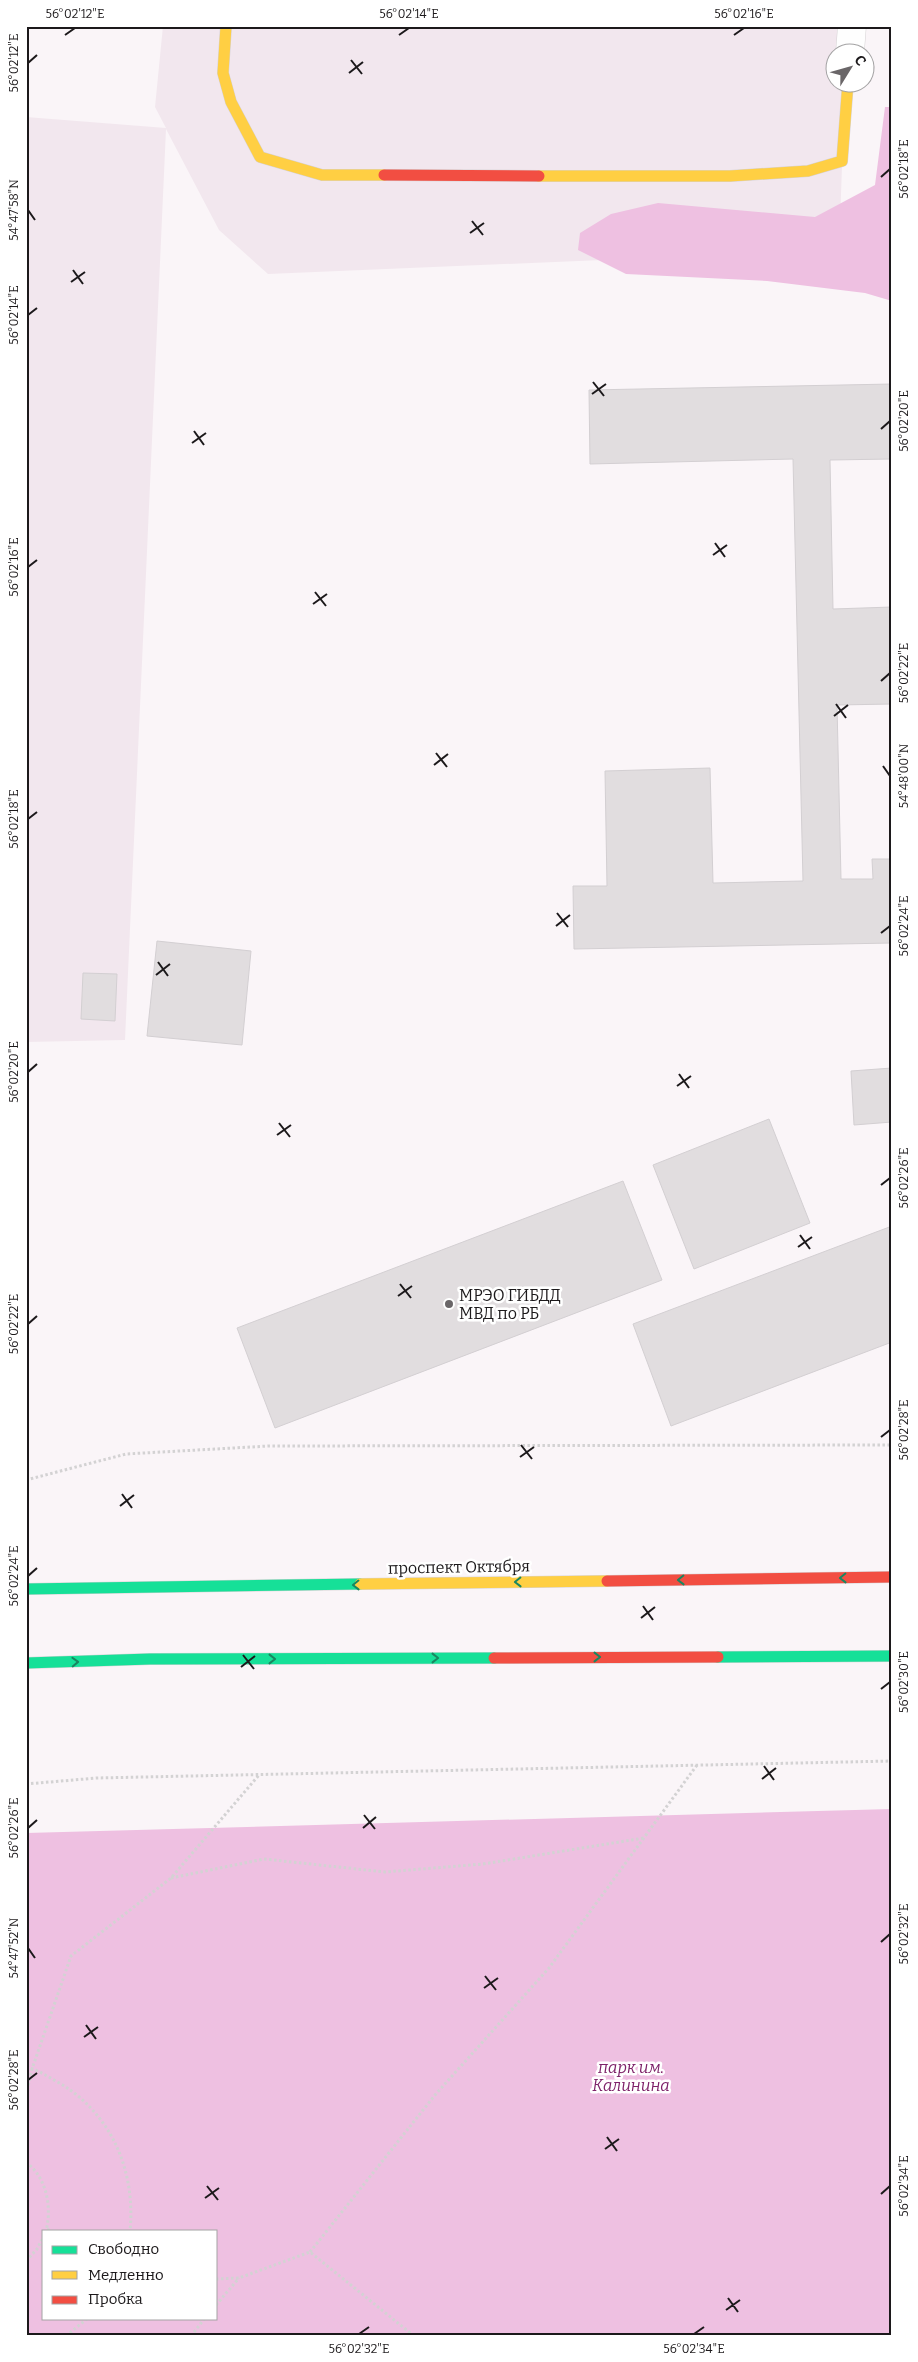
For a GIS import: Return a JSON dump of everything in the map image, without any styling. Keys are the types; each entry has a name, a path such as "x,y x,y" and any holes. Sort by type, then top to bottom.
{"main road":[{"path":"226,26 224,72 232,102 260,157 322,174 730,176 808,171 842,160 847,92"},
{"name":"проспект Октября","path":"26,1589 892,1577"},
{"path":"26,1663 160,1659 892,1656"}],"street":[{"path":"851,42 852,26"}],"path":[{"path":"26,1480 126,1454 269,1446 892,1445"},
{"path":"26,1784 97,1778 892,1761"},
{"path":"218,2279 239,2278 310,2252 435,2094 549,1968 698,1765"},
{"path":"26,2095 32,2069 71,1956 171,1878 259,1775"},
{"path":"171,1878 264,1858 385,1872 483,1864 644,1838"},
{"path":"26,2068 32,2069 72,2090 103,2122 124,2161 132,2205 130,2230"},
{"path":"26,2162 44,2185 49,2207 46,2230"},
{"path":"26,2260 37,2249 42,2240"},
{"path":"310,2252 414,2336"},
{"path":"218,2303 239,2278"},
{"path":"66,2336 86,2320"},
{"path":"191,2336 203,2320"}],"shaded area":[{"path":"163,26 847,26 846,42 826,42 826,92 845,92 839,250 268,274 219,230 166,129 125,1040 26,1042 26,117 166,128 155,107"}],"green space":[{"path":"885,107 892,107 892,301 865,293 767,281 626,274 578,250 580,233 611,214 658,203 815,217 875,185"},
{"name":"парк им. Калинина","path":"892,1809 892,2336 26,2336 26,1833"}],"building":[{"path":"892,384 892,459 830,460 833,609 892,607 892,704 837,705 841,879 873,879 872,859 892,859 892,943 574,949 573,886 607,886 605,771 710,768 713,883 803,881 793,459 590,464 589,390"},
{"path":"157,941 251,951 242,1045 147,1036"},
{"path":"83,973 117,974 115,1021 81,1019"},
{"path":"892,1068 892,1122 854,1125 851,1071"},
{"path":"769,1119 810,1223 694,1269 653,1165"},
{"name":"МРЭО ГИБДД МВД по РБ","path":"623,1181 662,1280 275,1428 237,1328"},
{"path":"892,1226 892,1342 671,1426 633,1324"}],"traffic: fast":[{"path":"26,1589 360,1584"},
{"path":"718,1657 892,1656"},
{"path":"26,1663 150,1659 494,1658"}],"traffic: slow":[{"path":"226,26 223,73 231,102 260,157 322,175 384,175"},
{"path":"539,176 730,176 808,171 842,161 847,92"},
{"path":"360,1584 607,1581"}],"traffic: jam":[{"path":"384,175 539,176"},
{"path":"607,1581 892,1577"},
{"path":"494,1658 718,1657"}],"place":[{"name":"МРЭО ГИБДД МВД по РБ","path":"449,1304"}]}
